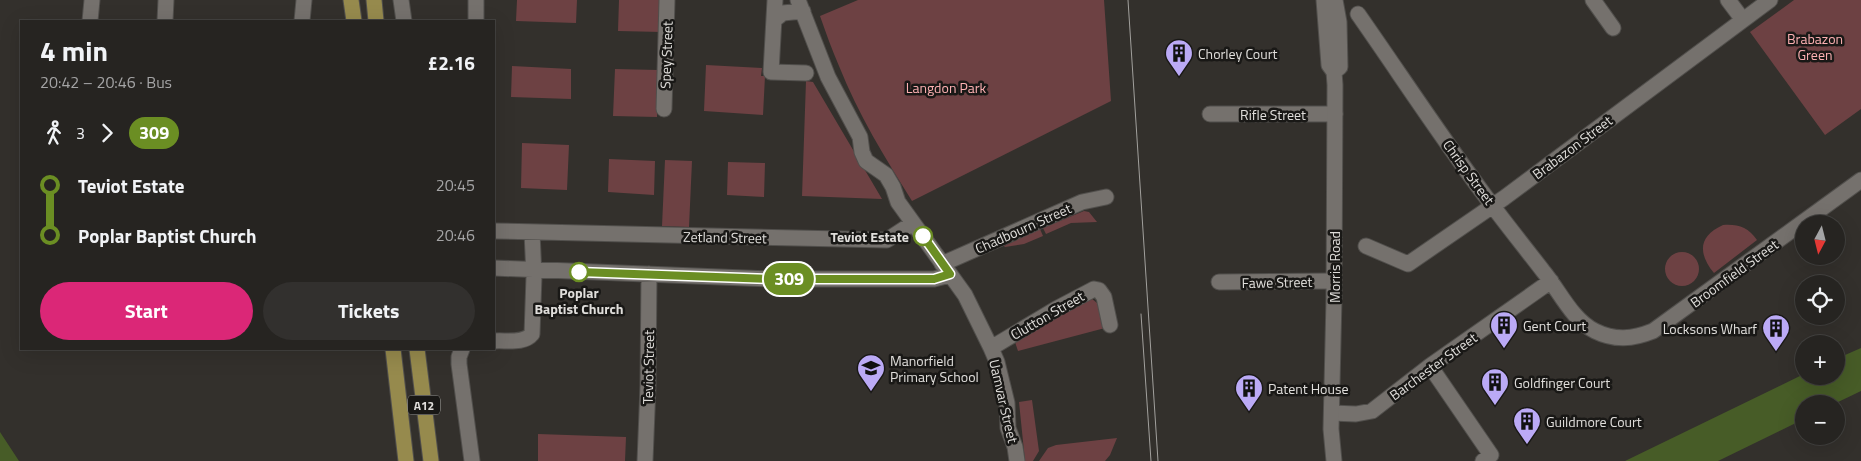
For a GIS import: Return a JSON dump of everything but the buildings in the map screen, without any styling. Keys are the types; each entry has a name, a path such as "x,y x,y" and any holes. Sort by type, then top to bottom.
{"highway":[{"path":"351,0 354,20"},
{"path":"374,0 376,20"},
{"name":"A12","path":"393,350 406,461"},
{"name":"A12","path":"417,350 431,461"}],"street":[{"path":"90,20 92,0"},
{"path":"166,0 166,20"},
{"path":"302,20 304,0"},
{"path":"401,0 404,20"},
{"path":"476,0 476,20"},
{"name":"Spey Street","path":"664,109 667,0"},
{"path":"775,0 771,72 806,72"},
{"path":"1593,0 1613,28"},
{"path":"1728,0 1743,20"},
{"name":"Brabazon Street","path":"1366,246 1408,264 1492,205 1770,0"},
{"name":"Morris Road","path":"1330,3 1329,65 1334,72 1335,114 1332,413 1332,452 1334,461"},
{"path":"774,20 783,13 800,6"},
{"name":"Uamvar Street","path":"800,6 828,77 860,137 862,152 866,161 886,175 893,187 898,202 965,295 991,348 997,362 1007,403 1008,428 1015,447 1017,461"},
{"name":"Chrisp Street","path":"1358,14 1492,205 1575,314 1585,324"},
{"name":"Rifle Street","path":"1210,114 1335,114"},
{"name":"Broomfield Street","path":"1585,324 1594,331 1611,337 1633,338 1653,331 1861,180"},
{"name":"Chadbourn Street","path":"946,269 1082,202 1106,196"},
{"name":"Zetland Street","path":"495,231 887,240 913,223"},
{"path":"495,340 523,340 532,334 532,232"},
{"path":"495,268 773,279 870,280 934,279 946,269"},
{"name":"Teviot Street","path":"645,461 649,274"},
{"name":"Fawe Street","path":"1219,282 1334,281"},
{"name":"Barchester Street","path":"1332,413 1356,414 1372,411 1430,366 1551,281"},
{"name":"Clutton Street","path":"991,348 1056,309 1094,289 1099,290 1104,297 1110,325"},
{"path":"462,350 459,364 472,461"},
{"path":"1430,366 1491,455 1483,461"}],"green space":[{"path":"517,0 577,0 576,23 516,21"},
{"path":"619,0 663,0 662,32 618,31"},
{"name":"Langdon Park","path":"858,0 1104,0 1111,101 912,201 882,152 846,84 820,16"},
{"name":"Brabazon Green","path":"1794,0 1861,0 1861,109 1825,135 1750,32"},
{"path":"706,65 762,68 761,76 765,76 763,115 704,111"},
{"path":"512,66 571,69 571,99 511,97"},
{"path":"615,69 658,70 657,117 613,116"},
{"path":"806,81 813,82 882,199 802,196"},
{"path":"522,143 569,145 567,190 521,188"},
{"path":"609,159 655,161 654,195 608,192"},
{"path":"665,160 692,161 689,227 662,226"},
{"path":"728,162 765,163 764,197 727,195"},
{"path":"1084,211 1089,212 1097,222 1071,223 1046,234 1043,228"},
{"path":"1723,225 1742,227 1757,240 1714,273 1705,259 1703,246 1709,234"},
{"path":"1040,229 1043,236 1024,244 1004,246"},
{"path":"1682,252 1689,253 1694,257 1698,262 1698,276 1694,281 1689,285 1682,286 1675,285 1670,281 1666,276 1665,269 1666,262 1670,257 1675,253"},
{"path":"1091,298 1097,303 1105,328 1018,351 1015,342"},
{"path":"1032,400 1039,451 1033,461 1025,461 1019,402"},
{"path":"538,434 626,437 625,461 538,461"},
{"path":"1117,438 1110,455 1105,461 1039,461 1048,448 1056,445"}],"shaded area":[{"path":"1861,348 1861,391 1845,399 1845,395 1795,395 1795,423 1718,461 1625,461 1795,378 1795,385 1845,385 1845,355"},
{"path":"0,432 19,461 0,461"}],"tram line":[{"path":"1128,0 1158,461"},
{"path":"1141,314 1151,461"}],"bus line":[{"name":"309","path":"579,272 773,279 879,280 934,279 950,274 923,236"}],"place":[{"name":"Chorley Court","path":"1179,77"},
{"name":"Teviot Estate","path":"923,236"},
{"name":"Poplar Baptist Church","path":"579,272"},
{"name":"Gent Court","path":"1504,349"},
{"name":"Locksons Wharf","path":"1776,352"},
{"name":"Manorfield Primary School","path":"871,392"},
{"name":"Goldfinger Court","path":"1495,406"},
{"name":"Patent House","path":"1249,412"},
{"name":"Guildmore Court","path":"1527,445"}]}
